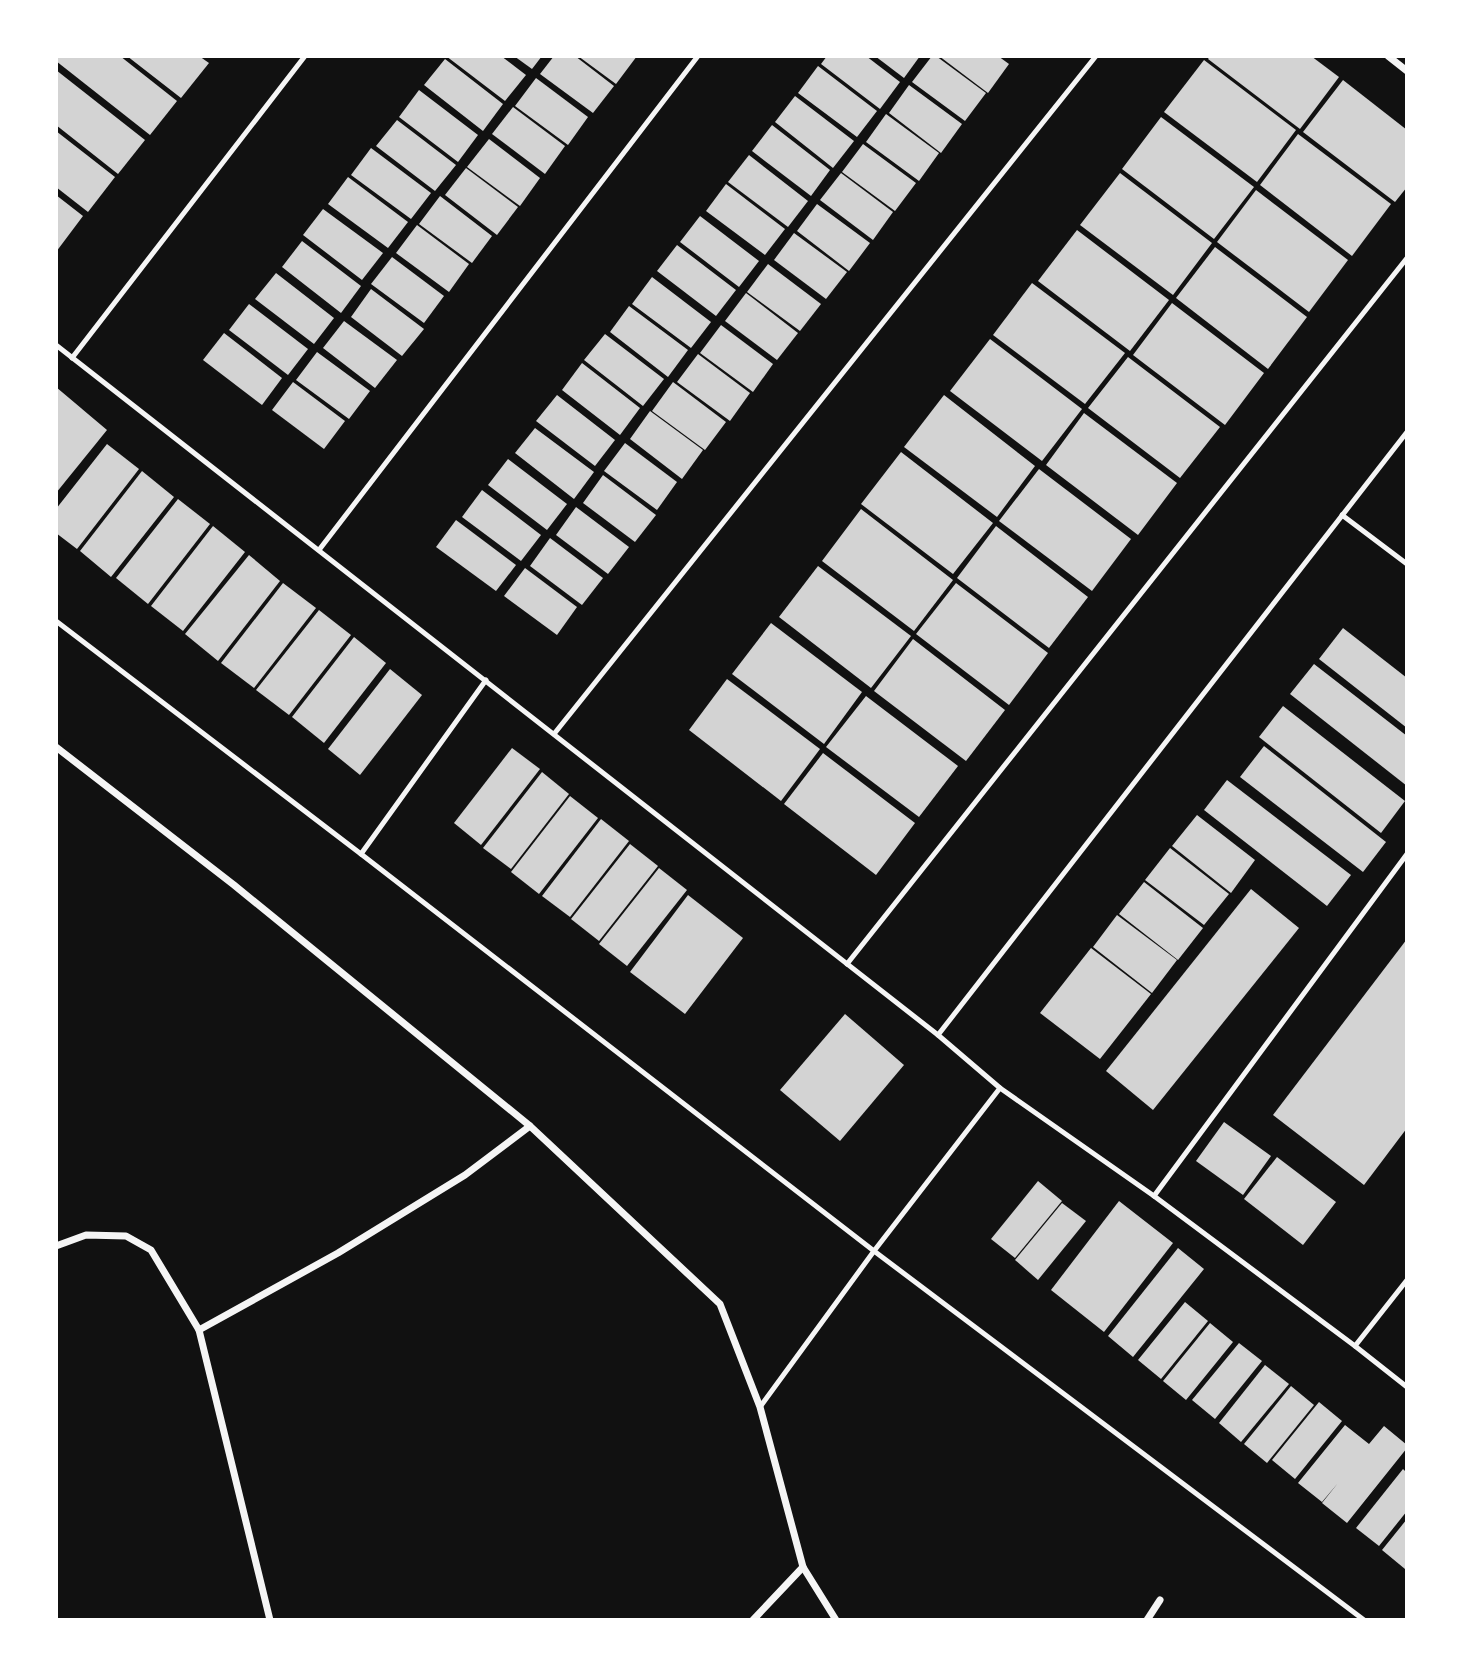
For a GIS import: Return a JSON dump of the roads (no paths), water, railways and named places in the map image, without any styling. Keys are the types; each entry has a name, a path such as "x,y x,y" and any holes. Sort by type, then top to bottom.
{"street":[{"path":"1388,56 1407,71"},
{"path":"56,747 234,885 530,1126 720,1304 760,1407 803,1567 836,1620"},
{"path":"199,1331 338,1253 454,1182 530,1126"},
{"path":"56,1246 86,1235 126,1236 150,1250 199,1331 270,1620"},
{"path":"753,1620 803,1567"},
{"path":"1147,1620 1160,1600"}],"lane":[{"path":"72,358 305,56"},
{"path":"319,550 698,56"},
{"path":"554,734 1096,56"},
{"path":"847,964 1407,258"},
{"path":"56,345 847,964 1000,1088 1154,1196 1407,1387"},
{"path":"937,1035 1407,432"},
{"path":"1342,515 1407,564"},
{"path":"56,621 874,1251 1364,1620"},
{"path":"361,854 486,680"},
{"path":"1154,1196 1407,854"},
{"path":"760,1407 874,1251 1000,1088"},
{"path":"1354,1346 1407,1280"}]}
